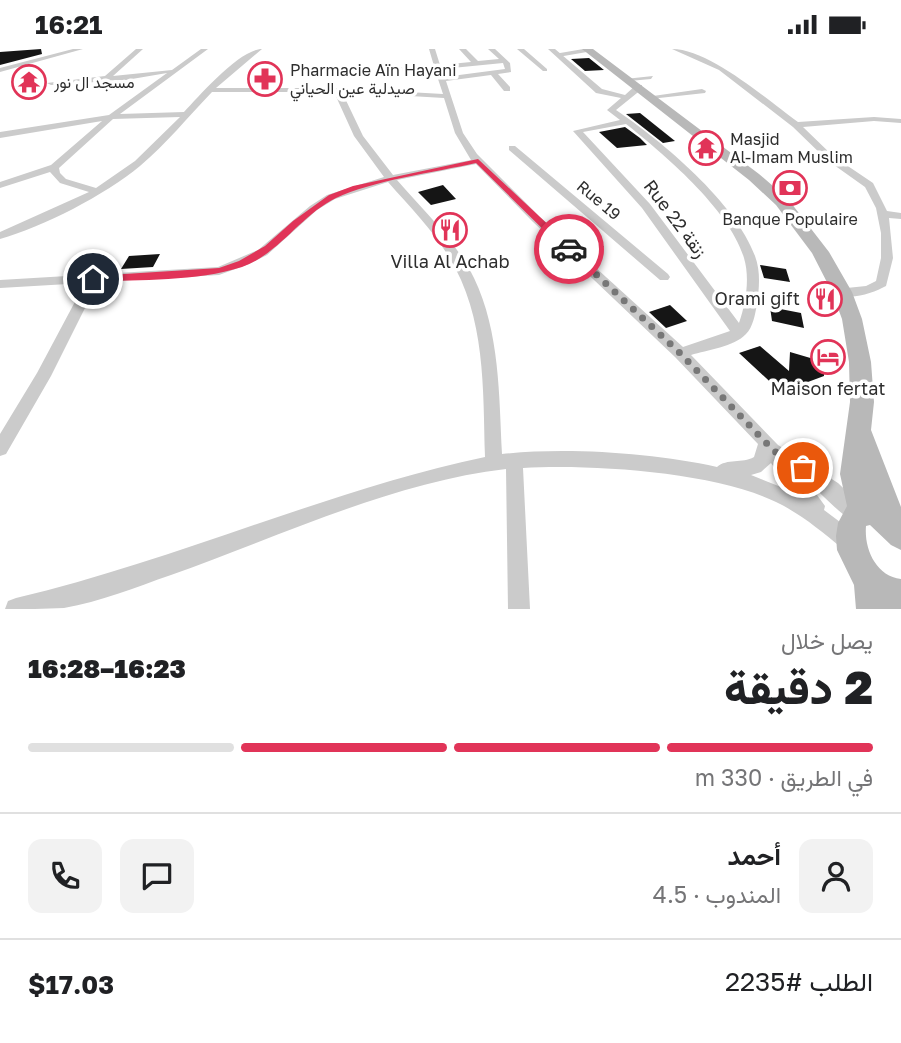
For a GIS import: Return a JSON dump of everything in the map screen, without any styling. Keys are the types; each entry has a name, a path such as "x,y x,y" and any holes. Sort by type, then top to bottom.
{"main road":[{"path":"588,49 754,177 782,202 820,252 842,292 852,319 861,370 860,432 854,474 854,525 859,566 891,597"},
{"path":"860,432 897,530"},
{"path":"854,525 875,512 897,530"}],"street":[{"path":"0,70 80,49"},
{"path":"107,78 139,49"},
{"path":"0,185 54,167 111,117 205,49"},
{"path":"0,236 97,191 141,161 241,62 259,49"},
{"path":"432,49 459,133 478,161 541,224 680,353 771,446 802,492 854,525"},
{"path":"462,49 476,63"},
{"path":"388,69 506,72 510,68 491,49"},
{"path":"520,49 545,70"},
{"path":"551,49 599,91 639,87 702,90"},
{"path":"675,49 721,69 796,125 830,158 869,185 895,233 883,283 868,290 842,292"},
{"path":"32,52 46,57"},
{"path":"439,71 476,63 504,61"},
{"path":"51,83 133,78 177,69"},
{"path":"492,73 507,89"},
{"path":"573,83 590,82"},
{"path":"639,87 611,110 628,121 694,180 741,240 749,255 752,273 746,323 739,333 680,353"},
{"path":"212,90 337,90 447,96"},
{"path":"337,90 352,127 390,180 455,256 472,289 481,319 504,462 517,494 519,609"},
{"path":"0,135 111,117 187,114"},
{"name":"Rue 22 زنقة","path":"628,121 577,131 646,207 739,333"},
{"path":"796,125 901,121"},
{"name":"Rue 19","path":"512,148 664,277"},
{"path":"0,284 219,271 242,264 268,248 296,222 332,197 353,189 478,161"},
{"path":"54,167 55,174 63,181 97,191"},
{"path":"884,214 901,216"},
{"path":"0,449 43,376 93,279"},
{"path":"16,609 117,584 188,561 352,499 418,479 504,462 575,461 699,471 755,468 764,461 771,446"},
{"path":"699,471 774,490 825,520 854,525"}],"lane":[{"path":"559,55 588,49"}],"building":[{"path":"41,49 42,54 0,65 0,52"},
{"path":"589,58 604,70 585,71 571,59"},
{"path":"640,113 675,141 663,143 626,114"},
{"path":"625,127 647,145 617,148 599,132"},
{"path":"443,185 456,199 431,205 418,192"},
{"path":"579,226 604,247 587,253 563,231"},
{"path":"160,254 153,267 121,269 129,256"},
{"path":"760,265 786,269 790,282 764,278"},
{"path":"670,305 687,321 666,328 649,312"},
{"path":"770,307 801,313 804,328 772,321"},
{"path":"760,346 789,371 790,352 824,362 824,376 781,392 739,353"}],"way so far":[{"path":"569,249 680,353 774,451 803,468"}],"place":[{"name":"Pharmacie Aïn Hayani صيدلية عين الحياني","path":"265,79"},
{"name":"مسجد ال نور","path":"29,82"},
{"name":"Masjid Al-Imam Muslim","path":"706,148"},
{"name":"Banque Populaire","path":"790,188"},
{"name":"Villa Al Achab","path":"450,230"},
{"name":"Orami gift","path":"825,299"},
{"name":"Maison fertat","path":"828,357"}],"route":[{"path":"93,279 219,271 242,264 268,248 296,222 332,197 353,189 478,161 569,249"}]}
